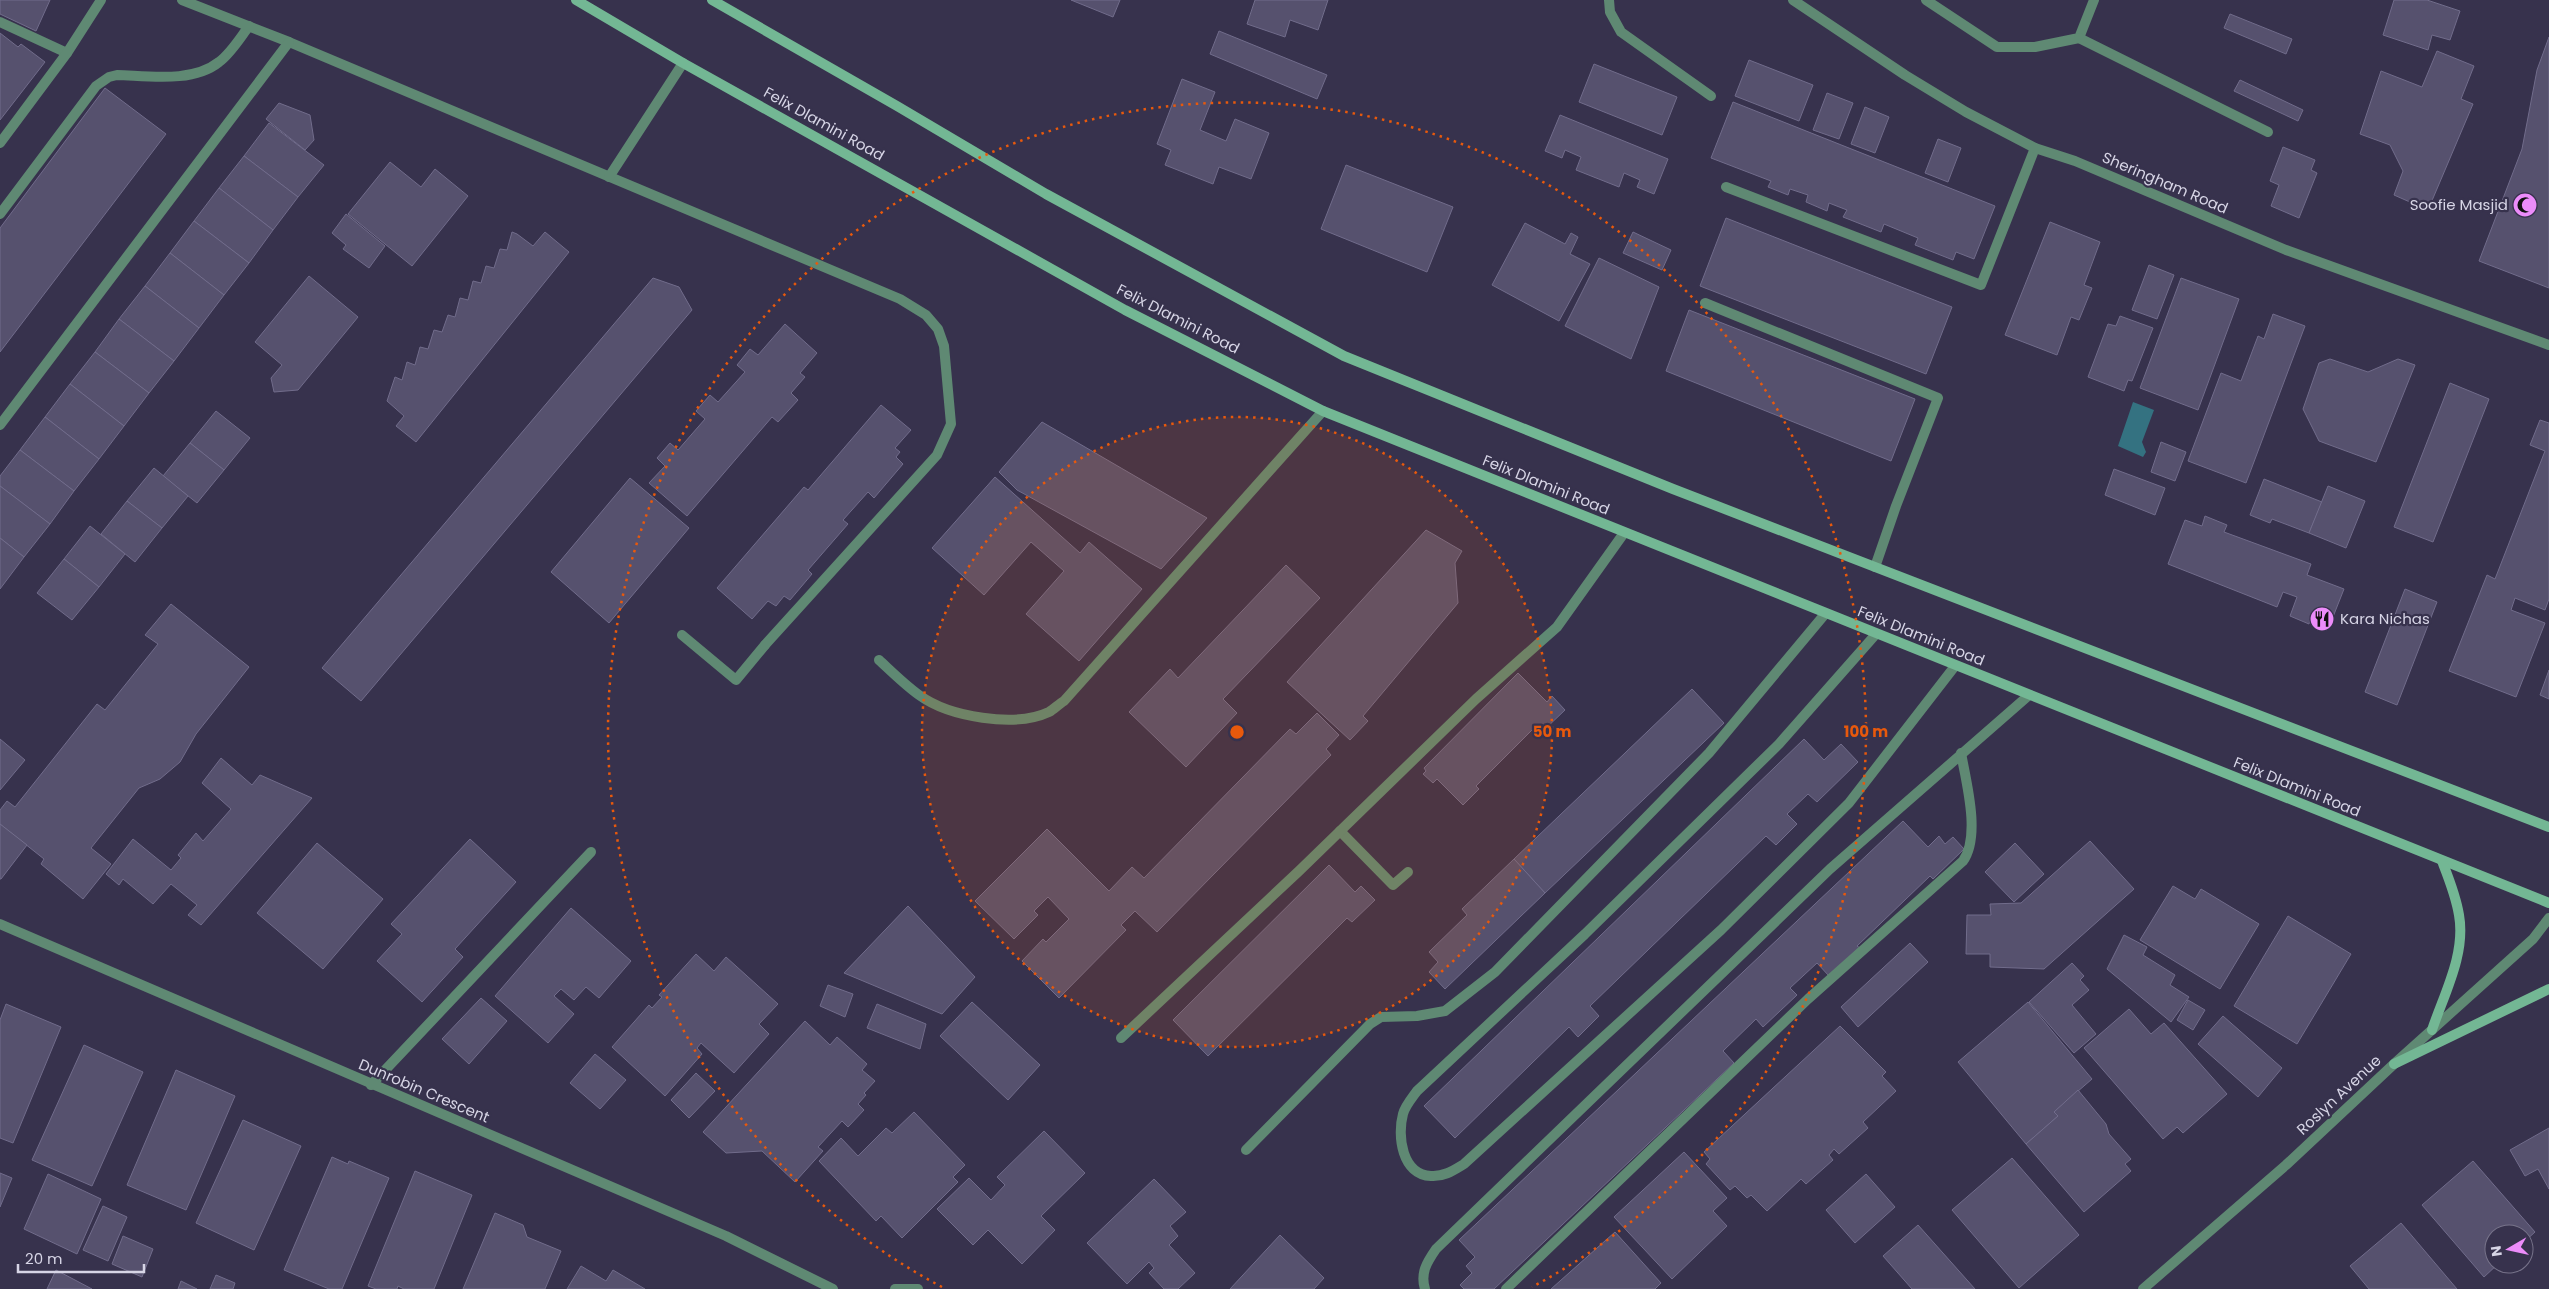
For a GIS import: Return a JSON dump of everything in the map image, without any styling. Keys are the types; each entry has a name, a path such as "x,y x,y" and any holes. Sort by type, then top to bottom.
{"main road":[{"name":"Felix Dlamini Road","path":"576,0 683,63 1125,310 1323,411 2549,904"},
{"path":"712,0 1046,194 1344,356 1663,485 2549,826"},
{"path":"2432,1030 2459,951 2460,935 2460,918 2455,895 2442,861"},
{"path":"2394,1064 2549,989"}],"street":[{"path":"0,143 67,52 100,0"},
{"path":"182,0 289,42 900,299 926,315 938,329 944,346 951,424 936,455 736,680 682,635"},
{"path":"1608,0 1610,12 1621,32 1711,96"},
{"name":"Sheringham Road","path":"1793,0 1905,75 1966,112 2035,148 2075,161 2286,250 2549,345"},
{"path":"1926,0 1997,46 2035,47 2079,38 2268,132"},
{"path":"2079,38 2094,0"},
{"path":"0,22 67,52"},
{"path":"0,214 96,86 108,77 117,75 202,73 221,61 249,26"},
{"path":"0,425 289,42"},
{"path":"609,177 683,63"},
{"path":"1726,187 1981,285 2035,148"},
{"path":"1705,303 1938,398 1896,506 1875,567"},
{"path":"879,660 920,696 940,706 968,715 1012,720 1048,712 1064,701 1323,411"},
{"path":"1121,1038 1340,831 1476,699 1557,626 1624,533"},
{"path":"1246,1150 1370,1024 1381,1018 1417,1016 1444,1010 1458,1003 1495,972 1709,753 1825,614"},
{"path":"1876,634 1779,744 1585,934 1417,1091 1403,1112 1400,1130 1401,1147 1410,1166 1429,1176 1440,1176 1464,1164 1714,937 1849,803 1956,666"},
{"path":"1425,1289 1423,1275 1427,1263 1436,1249 1830,870 2028,696"},
{"path":"1506,1289 1808,999 1963,861 1970,849 1972,834 1968,787 1961,753"},
{"path":"1340,831 1393,885 1408,872"},
{"path":"371,1084 591,852"},
{"name":"Roslyn Avenue","path":"2144,1289 2286,1165 2394,1064 2533,939 2549,918"},
{"name":"Dunrobin Crescent","path":"0,924 726,1236 833,1289"},
{"path":"895,1289 918,1289"}],"shaded area":[{"path":"2133,402 2154,410 2142,442 2146,452 2143,457 2118,446"}],"building":[{"path":"0,0 50,0 36,31 0,14"},
{"path":"1071,0 1120,0 1113,17"},
{"path":"1255,0 1328,0 1318,30 1290,20 1285,37 1247,24"},
{"path":"2394,0 2427,0 2460,11 2450,40 2432,35 2428,50 2383,35"},
{"path":"2230,14 2292,39 2286,54 2224,28"},
{"path":"1219,31 1327,75 1317,99 1210,54"},
{"path":"0,33 18,47 21,44 45,62 0,120"},
{"name":"Soofie Masjid","path":"2549,37 2549,288 2479,261 2522,149 2537,70"},
{"path":"2437,51 2474,66 2461,99 2473,104 2428,210 2394,195 2403,171 2390,145 2360,134 2381,71 2422,87"},
{"path":"1749,60 1813,85 1799,121 1735,96"},
{"path":"1594,64 1677,97 1662,135 1579,102"},
{"path":"1182,79 1215,92 1200,130 1226,141 1235,119 1269,133 1251,179 1219,167 1213,184 1165,165 1171,150 1157,144"},
{"path":"2240,80 2303,110 2298,121 2234,91"},
{"path":"105,88 166,134 0,352 0,228"},
{"path":"1827,93 1853,103 1839,139 1813,130"},
{"path":"1733,102 1995,206 1974,259 1956,252 1953,260 1915,245 1918,238 1884,224 1881,232 1843,217 1847,210 1829,203 1827,211 1806,202 1808,195 1790,189 1788,195 1768,187 1771,181 1711,158"},
{"path":"279,103 310,115 314,140 305,150 266,119"},
{"path":"1865,107 1889,117 1875,153 1851,144"},
{"path":"1560,115 1668,159 1654,194 1637,187 1640,180 1624,173 1619,187 1576,170 1581,157 1565,150 1562,158 1545,151"},
{"path":"269,123 324,165 298,197 244,156"},
{"path":"1938,139 1961,148 1948,182 1925,173"},
{"path":"2283,147 2315,160 2311,170 2317,173 2299,218 2271,206 2279,185 2270,181"},
{"path":"244,156 298,197 273,230 219,188"},
{"path":"390,162 421,187 435,169 468,196 412,266 348,214"},
{"path":"1346,165 1453,207 1427,272 1321,229"},
{"path":"219,188 273,230 249,263 194,221"},
{"path":"346,214 385,246 369,268 343,249 346,245 332,233"},
{"path":"1726,218 1952,307 1926,374 1700,286"},
{"path":"194,221 249,263 224,295 170,253"},
{"path":"2050,222 2100,242 2084,285 2092,288 2079,320 2071,317 2057,355 2005,335"},
{"path":"1525,223 1565,244 1571,233 1578,237 1570,254 1590,264 1559,321 1492,285"},
{"path":"512,232 533,246 545,232 569,252 416,442 396,426 404,416 387,401 395,377 402,380 407,362 415,365 420,347 428,349 434,330 442,332 448,315 455,317 460,298 468,300 473,281 481,283 486,266 494,268 500,249 507,250"},
{"path":"1633,232 1671,250 1662,270 1623,253"},
{"path":"170,253 224,295 199,328 145,286"},
{"path":"1599,258 1659,287 1631,359 1565,326"},
{"path":"2149,265 2174,275 2157,319 2132,310"},
{"path":"309,276 358,317 298,390 274,392 271,378 282,365 255,342"},
{"path":"653,278 679,287 692,310 361,701 322,668"},
{"path":"2181,278 2239,299 2198,410 2140,388"},
{"path":"145,286 199,328 174,361 119,319"},
{"path":"1689,310 1915,399 1891,461 1666,371"},
{"path":"2273,314 2305,326 2246,483 2188,461 2221,373 2241,381 2258,336 2264,339"},
{"path":"2120,316 2153,328 2132,381 2128,380 2124,391 2088,377 2108,324 2116,326"},
{"path":"119,319 174,361 149,393 95,352"},
{"path":"785,324 817,353 800,373 805,377 791,393 798,400 778,422 772,417 687,516 649,483 665,466 657,458 670,443 678,450 705,419 696,411 710,395 718,402 745,372 737,365 750,349 758,355"},
{"path":"95,352 149,393 124,426 70,384"},
{"path":"2330,359 2368,372 2398,359 2415,365 2376,462 2319,441 2303,409 2319,363"},
{"path":"2450,383 2489,399 2433,542 2394,527"},
{"path":"70,384 124,426 99,459 45,417"},
{"path":"881,405 911,430 895,448 900,452 896,457 903,464 874,498 868,492 843,520 848,524 808,570 812,574 790,600 784,596 776,606 768,601 752,619 717,588 804,487 808,490"},
{"path":"216,411 250,438 224,470 190,443"},
{"path":"45,417 99,459 74,491 20,450"},
{"path":"2540,420 2549,423 2549,599 2545,610 2515,598 2511,610 2545,623 2516,697 2449,671 2487,575 2495,579 2545,451 2530,445"},
{"path":"1042,422 1207,518 1161,569 1017,490 999,472"},
{"path":"2161,442 2186,452 2175,481 2151,472"},
{"path":"190,443 224,470 197,503 163,476"},
{"path":"20,450 74,491 50,524 0,486 0,476"},
{"path":"154,468 188,496 162,528 127,501"},
{"path":"2114,469 2165,488 2155,515 2105,495"},
{"path":"995,477 1080,553 1089,542 1142,589 1079,661 1026,614 1064,571 1031,542 984,595 932,548"},
{"path":"630,478 689,528 609,623 551,572"},
{"path":"2264,479 2322,502 2309,533 2272,519 2270,523 2250,515"},
{"path":"0,486 50,524 24,557 0,538"},
{"path":"2328,486 2365,501 2346,548 2309,533"},
{"path":"127,501 162,528 135,562 101,534"},
{"path":"2205,516 2227,525 2224,532 2311,564 2307,575 2344,589 2329,627 2310,620 2309,624 2290,616 2297,597 2283,592 2277,607 2168,564 2185,520 2202,526"},
{"path":"90,526 125,554 99,587 64,559"},
{"path":"1426,530 1462,551 1455,563 1458,603 1363,716 1368,721 1350,740 1287,682"},
{"path":"0,538 24,557 0,589"},
{"path":"64,559 99,587 72,620 37,593"},
{"path":"1286,565 1320,598 1223,699 1237,713 1186,767 1129,712 1170,669 1178,678"},
{"path":"2405,589 2437,602 2397,705 2365,692"},
{"path":"171,604 249,667 196,734 180,762 160,779 139,788 91,848 111,864 83,899 41,864 44,859 0,824 0,810 7,801 15,807 97,704 105,710 158,644 145,635"},
{"path":"2549,670 2549,699 2540,695"},
{"path":"1518,673 1547,702 1552,696 1565,710 1544,730 1538,724 1476,786 1479,789 1463,805 1437,779 1433,783 1423,774 1426,771 1424,768"},
{"path":"1692,689 1724,723 1545,893 1514,859"},
{"path":"1317,713 1339,735 1326,749 1331,755 1157,932 1135,911 1121,925 1126,930 1059,998 1022,961 1043,939 1046,942 1069,919 1048,897 1034,911 1038,915 1014,939 975,901 1047,829 1109,891 1132,867 1144,878 1290,729 1296,734"},
{"path":"0,739 25,760 0,790"},
{"path":"1804,739 1824,760 1841,744 1858,762 1817,802 1808,794 1787,814 1797,824 1776,845 1766,836 1590,1006 1599,1016 1578,1037 1569,1027 1455,1138 1424,1106"},
{"path":"221,758 252,785 260,775 312,798 201,925 188,915 197,905 171,884 153,904 123,879 119,885 106,874 133,839 171,870 181,858 178,855 196,833 203,841 231,809 202,783"},
{"path":"1903,821 1928,847 1939,836 1945,844 1953,837 1964,849 1933,879 1930,876 1857,946 1860,948 1829,976 1817,963 1790,988 1797,995 1763,1027 1756,1019 1723,1051 1734,1063 1494,1289 1464,1289 1460,1285 1472,1273 1466,1266 1475,1257 1459,1240"},
{"path":"0,824 27,845 1,879 0,879"},
{"path":"470,839 516,882 455,949 463,957 422,1002 377,961 402,934 391,924"},
{"path":"2090,841 2134,889 2044,969 1990,967 1990,954 1966,954 1967,915 1991,915 1990,904 2021,903"},
{"path":"317,843 383,899 323,969 257,913"},
{"path":"2015,843 2044,874 2014,902 1985,872"},
{"path":"1514,859 1545,893 1445,989 1429,972 1438,962 1429,952 1467,915 1462,909"},
{"path":"1329,865 1355,892 1361,886 1375,900 1352,922 1347,918 1208,1056 1173,1020"},
{"path":"2173,886 2195,899 2201,889 2259,924 2220,989 2140,940"},
{"path":"908,906 975,977 942,1014 844,973"},
{"path":"571,908 631,961 599,998 586,987 574,1000 561,989 554,996 574,1014 548,1043 495,996"},
{"path":"2288,916 2351,954 2297,1044 2234,1006"},
{"path":"2124,935 2147,947 2143,955 2175,975 2170,985 2189,997 2171,1022 2107,969"},
{"path":"1910,943 1928,962 1858,1027 1841,1007"},
{"path":"696,954 714,971 726,957 778,1004 759,1024 769,1034 734,1073 701,1043 697,1048 702,1054 665,1096 612,1047 649,1005 652,1008 662,997 659,995"},
{"path":"2072,963 2084,976 2080,980 2089,990 2072,1005 2096,1034 2074,1053 2029,1002"},
{"path":"828,985 853,994 845,1017 820,1006"},
{"path":"481,998 507,1021 469,1064 442,1039"},
{"path":"2188,1000 2205,1010 2193,1030 2177,1020"},
{"path":"972,1002 1040,1065 1008,1100 940,1036"},
{"path":"2028,1002 2092,1079 2054,1112 2058,1116 2026,1144 1958,1062"},
{"path":"6,1004 61,1027 13,1143 0,1138 0,1020"},
{"path":"877,1004 926,1024 920,1049 867,1028"},
{"path":"2129,1009 2151,1034 2164,1023 2227,1094 2183,1133 2177,1127 2163,1139 2084,1048"},
{"path":"2223,1016 2282,1068 2258,1097 2198,1044"},
{"path":"805,1021 830,1045 837,1037 867,1064 862,1070 875,1081 864,1093 866,1095 858,1104 864,1110 848,1127 842,1121 818,1147 823,1151 795,1182 762,1151 726,1153 703,1132"},
{"path":"1840,1026 1886,1072 1882,1076 1896,1091 1863,1122 1868,1128 1839,1154 1834,1149 1829,1155 1833,1160 1806,1184 1801,1179 1767,1211 1751,1195 1747,1198 1735,1186 1730,1190 1706,1164 1710,1159 1704,1152"},
{"path":"84,1045 143,1072 92,1186 32,1160"},
{"path":"595,1054 626,1080 600,1109 570,1083"},
{"path":"176,1070 235,1096 186,1210 127,1185"},
{"path":"696,1073 715,1091 689,1118 671,1100"},
{"path":"2078,1090 2106,1124 2109,1134 2131,1159 2125,1164 2131,1171 2084,1212 2026,1144 2058,1116 2054,1112"},
{"path":"914,1112 965,1165 953,1177 958,1182 902,1238 881,1216 876,1221 819,1161 841,1138 858,1156 886,1128 892,1133"},
{"path":"243,1120 301,1146 254,1250 196,1223"},
{"path":"2549,1128 2549,1189 2538,1169 2525,1176 2510,1150"},
{"path":"1044,1131 1085,1173 1041,1216 1055,1230 1022,1264 988,1230 973,1245 937,1209 969,1178 991,1200 1005,1185 997,1177"},
{"path":"1684,1152 1727,1198 1713,1211 1727,1226 1672,1279 1614,1217"},
{"path":"332,1157 348,1164 349,1161 389,1178 342,1289 329,1289 284,1270"},
{"path":"2012,1158 2079,1235 2019,1288 1952,1210"},
{"path":"2473,1161 2528,1224 2484,1224 2484,1274 2487,1274 2484,1277 2422,1205"},
{"path":"415,1171 472,1195 434,1289 404,1289 398,1286 397,1289 376,1289 368,1286"},
{"path":"0,1173 12,1178 0,1207"},
{"path":"48,1174 101,1199 77,1254 24,1229"},
{"path":"1866,1174 1895,1207 1855,1243 1826,1210"},
{"path":"1154,1179 1186,1212 1170,1226 1178,1236 1169,1245 1195,1273 1178,1289 1164,1289 1149,1273 1154,1268 1149,1262 1127,1284 1087,1243"},
{"path":"103,1206 127,1217 108,1261 83,1250"},
{"path":"495,1213 523,1225 527,1237 561,1251 545,1289 463,1289"},
{"path":"2401,1223 2457,1289 2369,1289 2350,1266"},
{"path":"1918,1225 1975,1289 1912,1289 1883,1256"},
{"path":"1615,1232 1661,1283 1655,1289 1551,1289"},
{"path":"1280,1235 1324,1278 1314,1289 1230,1289"},
{"path":"123,1236 153,1249 142,1277 112,1264"},
{"path":"581,1266 606,1281 613,1270 645,1289 567,1289"},
{"path":"56,1270 92,1289 47,1289"},
{"path":"216,1275 235,1283 233,1289 210,1289"},
{"path":"181,1281 197,1289 178,1289"}],"place":[{"name":"Soofie Masjid","path":"2525,205"},
{"name":"Kara Nichas","path":"2322,619"}]}
